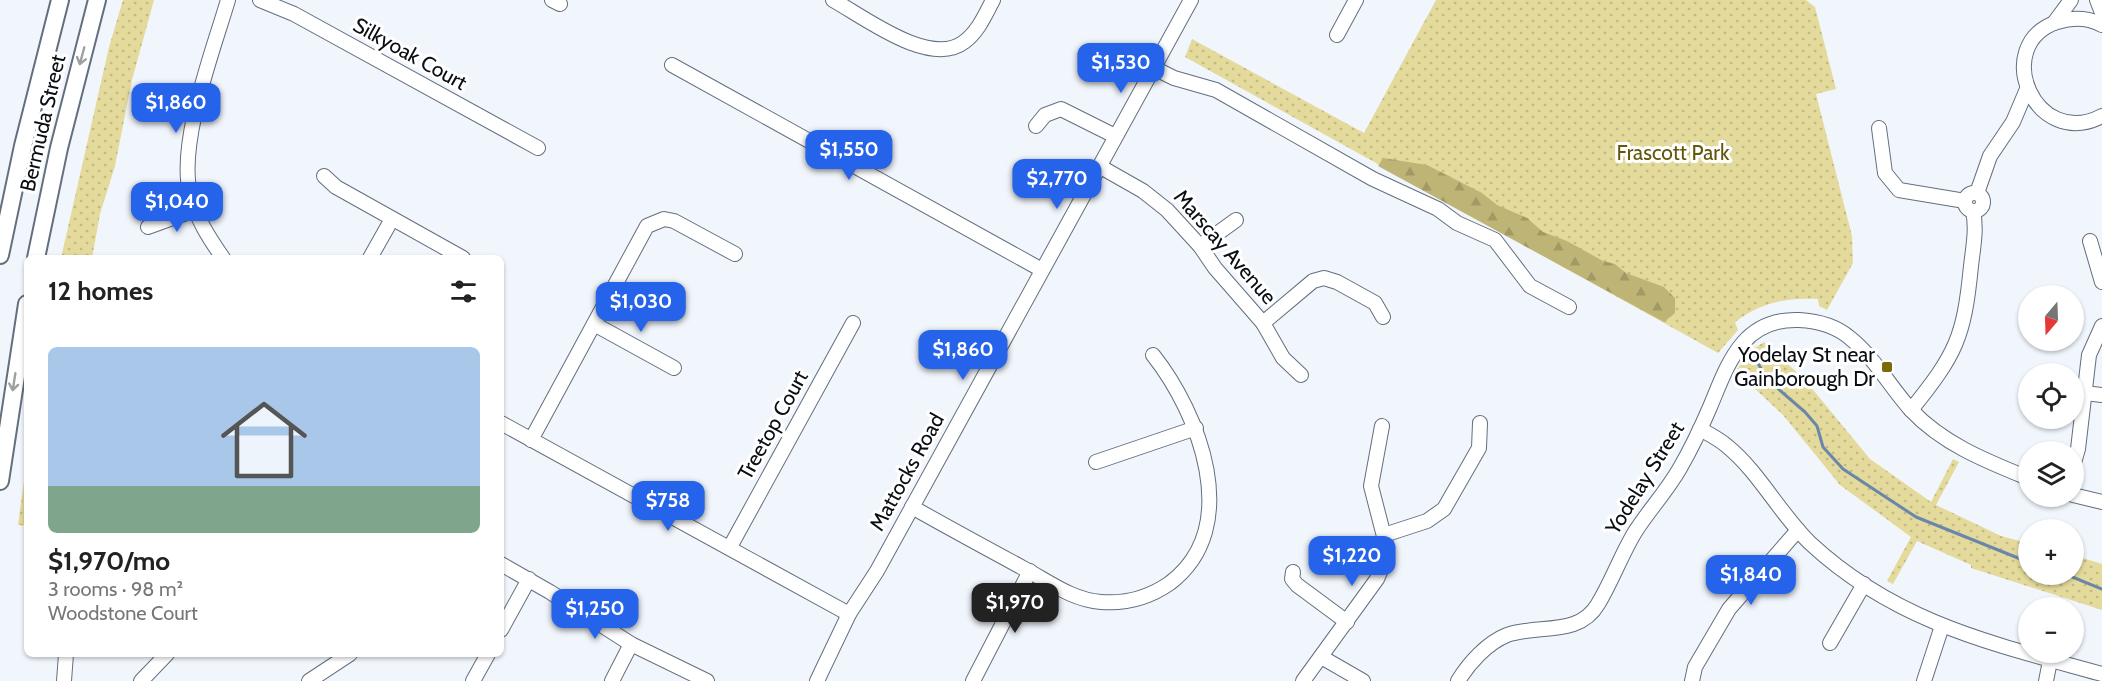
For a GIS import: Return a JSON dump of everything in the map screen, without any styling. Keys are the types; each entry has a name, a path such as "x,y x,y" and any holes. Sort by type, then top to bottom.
{"main road":[{"name":"Bermuda Street","path":"0,255 23,146 60,0"},
{"name":"Bermuda Street","path":"37,255 59,148 97,0"},
{"path":"0,481 24,324"}],"street":[{"path":"221,255 207,235 195,210 188,170 190,143 228,0"},
{"name":"Silkyoak Court","path":"260,0 294,14 538,148"},
{"path":"833,0 915,45 935,50 964,43 979,26 993,0"},
{"name":"Mattocks Road","path":"817,681 849,614 877,572 1191,0"},
{"path":"1337,35 1356,0"},
{"path":"2071,0 2054,23 2037,36 2029,48 2024,68 2027,89 2042,110 2053,117 2072,123 2085,122 2102,116"},
{"path":"2097,0 2102,13"},
{"path":"2054,23 2078,18 2102,25"},
{"path":"672,65 1042,270"},
{"path":"1154,68 1174,78 1216,90 1373,179 1438,209 1457,223 1496,240 1530,286 1569,307"},
{"path":"1911,410 1947,365 1962,333 1968,306 1973,251 1972,202 1990,156 2013,122 2027,89"},
{"path":"1036,126 1046,115 1061,109 1115,136"},
{"path":"2013,122 2042,110"},
{"path":"1879,128 1885,173 1894,185 1906,192 1972,202"},
{"name":"Marscay Avenue","path":"1099,166 1159,203 1200,246 1215,268 1263,323 1283,358 1300,375"},
{"path":"324,176 336,187 458,255"},
{"path":"148,227 195,210"},
{"path":"372,255 392,219"},
{"path":"531,440 651,223 664,219 674,221 735,254"},
{"path":"1200,246 1236,220"},
{"path":"2090,241 2102,282"},
{"path":"1263,323 1313,281 1324,278 1337,282 1376,303 1383,318"},
{"name":"Yodelay Street","path":"1458,681 1476,658 1500,638 1515,633 1571,626 1590,614 1598,604 1629,543 1679,470 1736,350 1760,329 1790,320 1823,324 1847,335 1862,348 1911,410 1932,430 1953,444 2018,473"},
{"name":"Treetop Court","path":"730,548 853,323"},
{"path":"594,324 674,369"},
{"path":"2077,441 2089,355 2102,326"},
{"path":"912,507 1068,593 1103,603 1145,596 1164,586 1182,572 1202,540 1208,516 1207,471 1196,428 1187,405 1172,378 1153,355"},
{"path":"2085,393 2102,395"},
{"path":"1384,536 1427,521 1444,509 1479,448 1480,423"},
{"path":"504,425 849,614"},
{"path":"1303,681 1323,658 1383,568 1387,552 1371,486 1382,426"},
{"path":"1096,462 1196,428"},
{"path":"1700,429 1729,447 1798,530 1830,560 1864,584 1942,626 1985,643 2018,652"},
{"path":"2084,498 2102,502"},
{"path":"1692,681 1695,667 1729,609 1798,530"},
{"path":"504,566 631,644 707,681"},
{"path":"973,681 1030,572"},
{"path":"1293,572 1292,579 1297,585 1347,622"},
{"path":"504,625 529,579"},
{"path":"1830,643 1864,584"},
{"path":"1924,681 1942,626"},
{"path":"612,681 631,644"},
{"path":"64,681 66,657"},
{"path":"141,681 164,657"},
{"path":"309,681 345,657"},
{"path":"473,681 486,657"},
{"path":"1323,658 1363,681"},
{"path":"2046,681 2050,663"},
{"path":"2058,663 2102,674"}],"green space":[{"path":"123,0 154,0 132,80 115,166 100,214 93,255 62,255 109,47"},
{"name":"Frascott Park","path":"1436,0 1806,0 1815,7 1836,89 1816,94 1852,236 1853,263 1827,310 1819,306 1818,299 1784,300 1764,306 1735,322 1738,330 1718,353 1185,57 1192,39 1364,133"},
{"path":"1383,158 1427,165 1482,193 1497,205 1527,218 1543,232 1567,241 1603,261 1615,264 1626,273 1664,287 1675,298 1675,313 1664,322 1378,166"},
{"path":"1764,342 1805,380 1870,459 1931,502 1953,459 1959,462 1936,505 2001,536 2018,540 2018,583 1971,568 1971,565 1917,541 1893,584 1887,581 1911,537 1840,485 1783,415 1736,371 1750,351"},
{"path":"24,481 24,526 18,525"},
{"path":"2084,558 2102,564 2102,610 2084,604 2084,597 2061,597 2024,585 2084,585"}],"waterway":[{"path":"1751,352 1768,380 1805,412 1817,426 1823,447 1843,469 1916,517 2018,558"},
{"path":"2084,582 2102,589"}],"place":[{"name":"Yodelay St near Gainborough Dr","path":"1887,367"}]}
